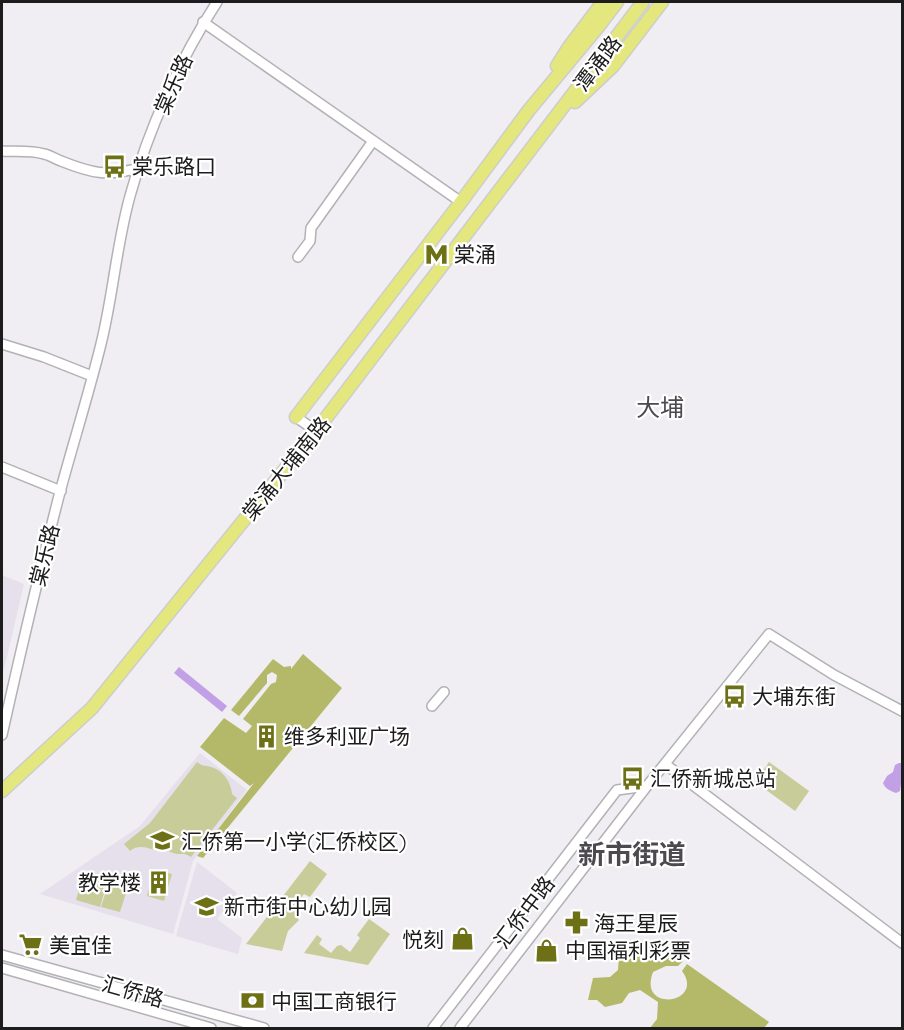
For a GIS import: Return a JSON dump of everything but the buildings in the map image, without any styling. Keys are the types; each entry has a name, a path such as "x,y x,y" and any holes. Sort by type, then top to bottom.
{"main road":[{"path":"529,110 569,47 603,2"},
{"name":"潭涌路","path":"529,110 617,2"},
{"name":"潭涌路","path":"550,125 643,2"},
{"path":"550,125 613,66 662,2"},
{"name":"棠涌大埔南路","path":"296,417 529,110"},
{"name":"棠涌大埔南路","path":"2,791 92,708 316,431 550,125"}],"street":[{"name":"棠乐路","path":"2,735 61,491 101,347 130,196 172,85 215,2"},
{"path":"203,22 461,202"},
{"path":"298,258 310,241 312,228 373,141"},
{"path":"2,152 37,152 97,173 122,173 139,168"},
{"path":"2,344 44,357 92,376"},
{"path":"296,417 316,431"},
{"path":"2,467 61,491"},
{"name":"汇侨中路","path":"460,1029 647,786 769,634 834,675 903,711"},
{"path":"432,706 444,693"},
{"path":"665,764 903,943"},
{"name":"汇侨中路","path":"433,1029 617,790 647,786"},
{"name":"汇侨路","path":"2,954 264,1029"},
{"name":"汇侨路","path":"2,968 211,1029"}],"shaded area":[{"path":"2,575 24,584 2,678"},
{"path":"179,667 227,706 222,712 174,673"},
{"name":"汇侨第一小学(汇侨校区)","path":"200,753 247,790 193,861 173,934 40,894 140,826"},
{"path":"902,763 902,782 900,791 896,793 883,783 893,772 895,765"},
{"name":"新市街中心幼儿园","path":"197,862 237,893 217,919 242,938 238,954 176,936"}],"green space":[{"path":"303,654 342,688 203,858 197,856 254,783 250,786 200,747 224,718 246,733 252,726 243,719 271,684 276,682 277,675 272,672 267,675 267,683 239,716 231,710 273,659 284,667 291,666 291,669"},
{"path":"197,762 223,774 232,794 237,798 191,857 172,852 159,844 157,851 140,847 130,851 124,844 150,823"},
{"path":"769,762 809,791 795,811 755,782"},
{"path":"310,861 327,874 310,897 304,894 293,908 299,920 288,931 282,951 246,944"},
{"path":"154,869 172,874 164,901 147,896"},
{"path":"93,879 107,883 100,907 76,900 79,890"},
{"path":"108,885 127,890 120,912 101,907"},
{"path":"369,919 390,934 368,965 304,953 317,935 322,939 319,944 331,953 341,945 350,952 360,938 357,935"},
{"path":"620,942 671,951 683,961 678,966 666,966 653,972 651,985 654,994 661,999 679,996 685,991 687,982 682,971 687,964 769,1022 764,1028 650,1028 657,1019 658,1002 640,990 629,993 622,1003 605,1007 597,1000 588,1000 593,978 610,977 618,970"}],"place":[{"name":"棠乐路口","path":"114,166"},
{"name":"棠涌","path":"436,254"},
{"name":"大埔东街","path":"734,696"},
{"name":"维多利亚广场","path":"266,736"},
{"name":"汇侨新城总站","path":"632,778"},
{"name":"汇侨第一小学(汇侨校区)","path":"163,841"},
{"name":"教学楼","path":"159,882"},
{"name":"新市街中心幼儿园","path":"206,906"},
{"name":"海王星辰","path":"576,923"},
{"name":"悦刻","path":"462,939"},
{"name":"美宜佳","path":"31,945"},
{"name":"中国福利彩票","path":"547,950"},
{"name":"中国工商银行","path":"253,1001"}],"district":[{"name":"大埔","path":"660,407"},
{"name":"新市街道","path":"632,854"}]}
